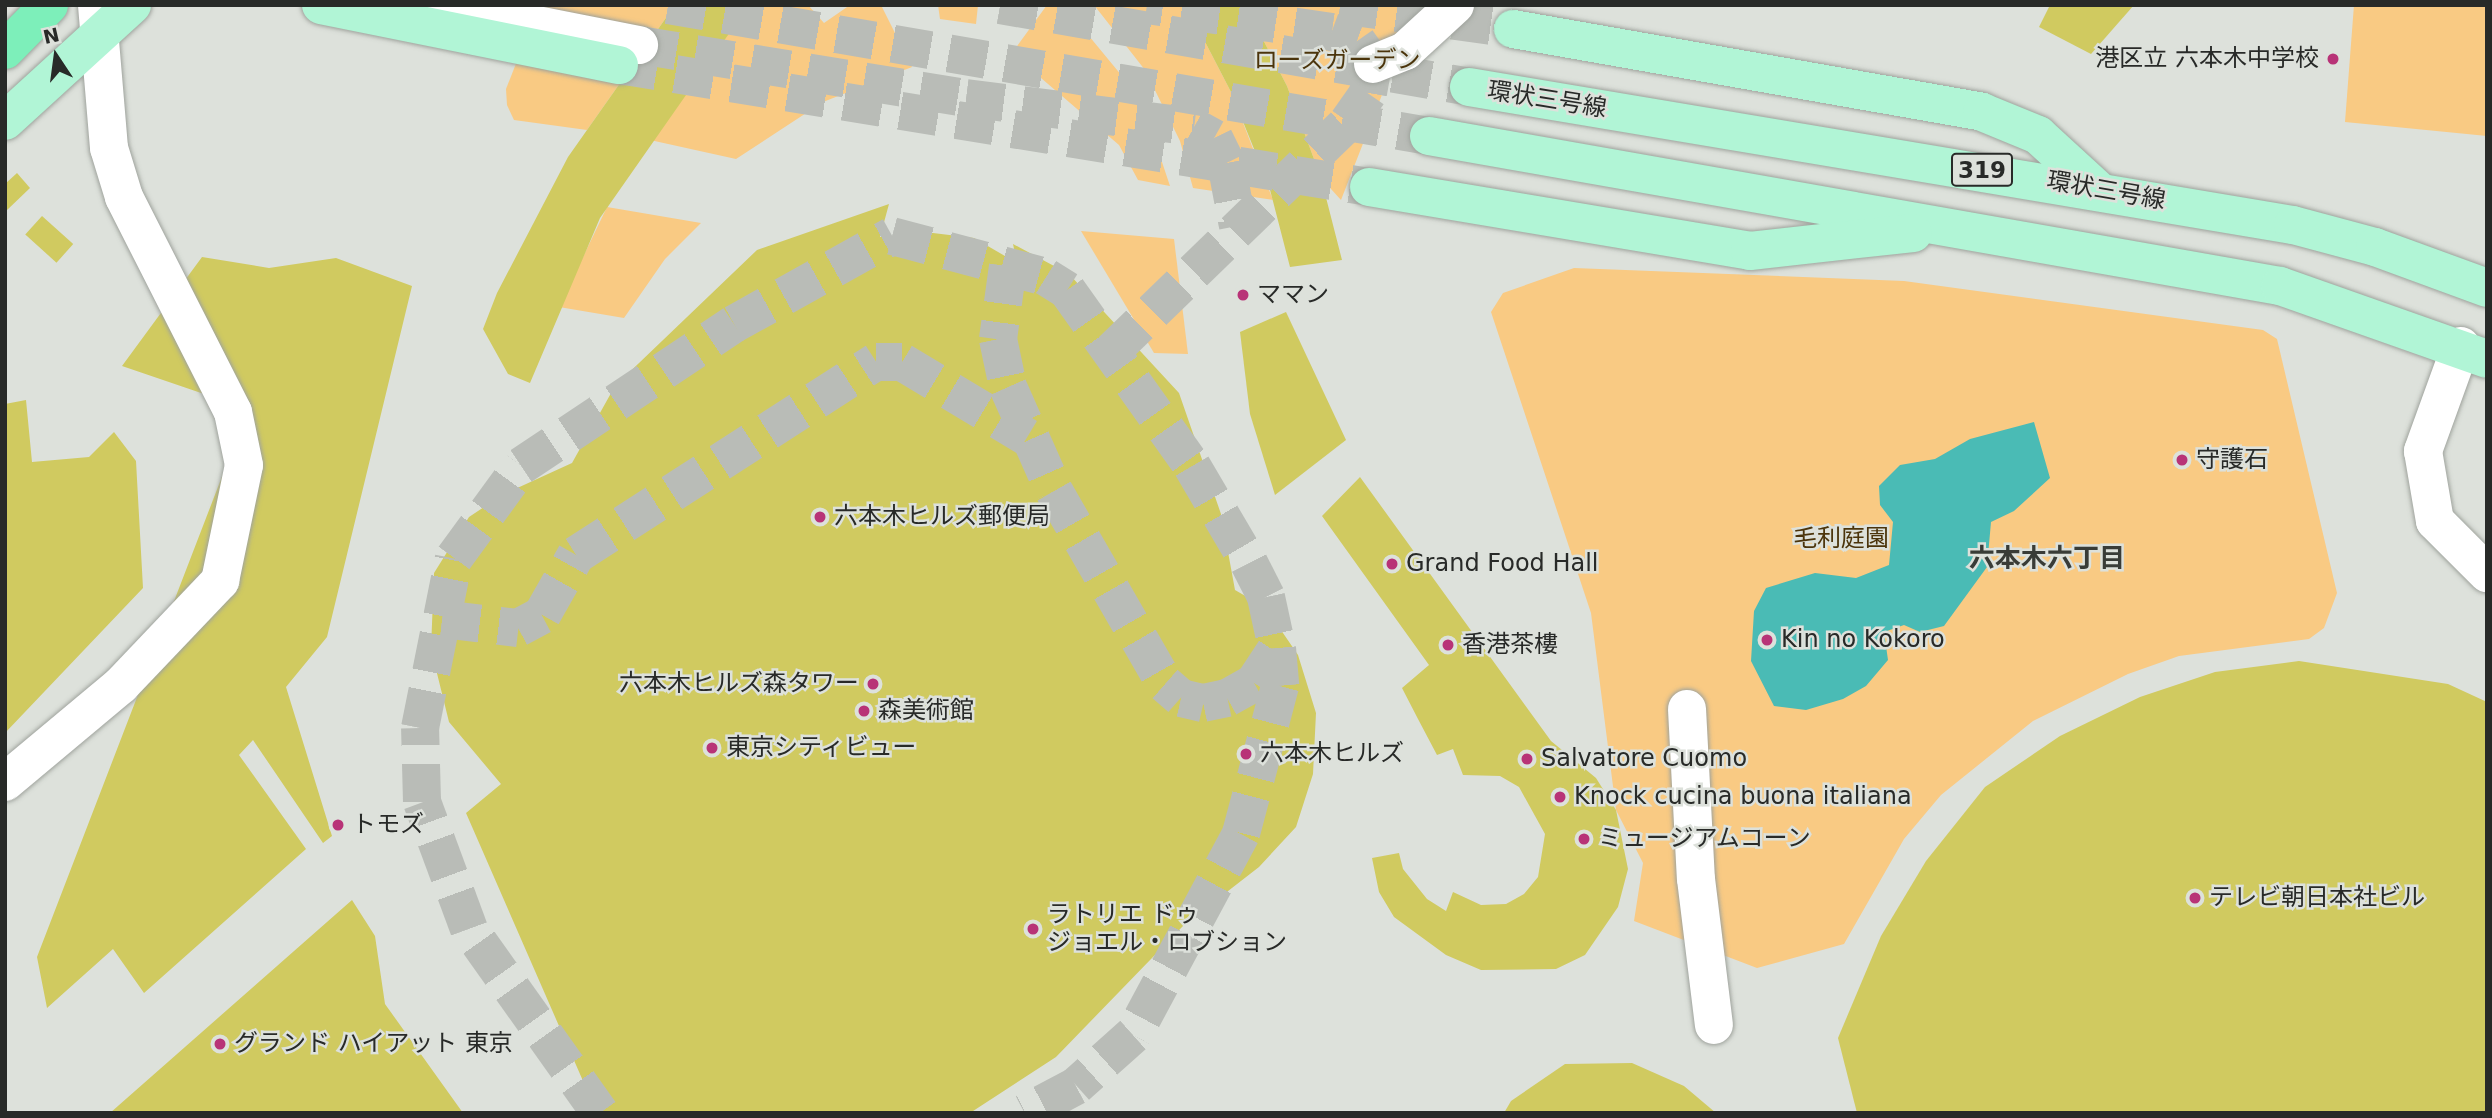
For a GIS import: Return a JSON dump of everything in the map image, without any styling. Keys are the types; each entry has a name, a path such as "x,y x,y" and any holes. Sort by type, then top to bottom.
{"highway":[{"path":"5,50 50,5"}],"main road":[{"path":"5,121 95,16 132,5"},
{"path":"321,5 629,55"},
{"path":"1513,29 1982,112 2039,135 2097,189"},
{"name":"環状三号線","path":"1469,87 2097,189 2293,225 2375,247 2487,288"},
{"name":"319","path":"1429,136 2280,286 2474,353"},
{"path":"1369,187 1750,251 1957,228"}],"street":[{"path":"435,5 629,55"},
{"path":"1373,64 1405,51 1455,5"},
{"path":"5,782 121,685 220,581 244,464 233,412 124,197 109,148 95,16"},
{"path":"2474,353 2423,452 2435,522 2487,573"},
{"path":"1687,709 1696,879 1714,1025"}],"green space":[{"path":"539,5 675,5 587,130 514,120 507,105 506,89"},
{"path":"749,5 808,5 824,23 850,5 881,5 912,67 823,102 736,159 650,140"},
{"path":"938,5 978,5 976,24 940,19"},
{"path":"1047,5 1060,5 1070,13 1141,99 1170,186 1138,180 1119,145 1012,53"},
{"path":"1094,5 1186,5 1231,92 1273,200 1193,188 1180,141 1145,70"},
{"name":"ローズガーデン","path":"1245,5 1417,5 1341,200 1321,178 1287,86"},
{"path":"2354,5 2487,5 2487,136 2345,122"},
{"path":"607,207 701,223 665,259 624,318 559,307"},
{"path":"1081,231 1174,239 1188,354 1154,353"},
{"name":"毛利庭園","path":"1574,268 1904,281 2263,330 2277,339 2337,593 2324,628 2309,639 2179,656 2128,674 2033,721 1941,795 1904,839 1844,944 1757,968 1634,921 1643,863 1616,810 1591,613 1491,312 1503,293"}],"water":[{"path":"2034,422 2050,478 2014,511 1991,522 1987,567 1944,626 1920,632 1904,625 1884,632 1888,660 1866,686 1843,699 1806,710 1774,706 1751,661 1754,611 1766,588 1815,573 1856,578 1889,565 1893,522 1880,505 1879,486 1900,465 1935,459 1970,439"}],"building":[{"path":"675,5 749,5 600,218 530,383 508,374 483,329 497,293 568,157"},
{"path":"1186,5 1246,7 1287,86 1321,178 1342,260 1290,267 1269,186 1231,92"},
{"path":"2050,5 2134,5 2091,54 2039,27"},
{"path":"17,173 30,188 5,212 5,184"},
{"name":"六本木ヒルズ森タワー","path":"889,204 880,237 933,233 974,238 1017,263 1013,244 1069,274 1179,393 1221,514 1235,590 1266,608 1298,655 1316,713 1313,774 1296,827 1259,867 1183,926 1056,1057 970,1113 597,1113 466,813 501,784 449,722 431,649 434,573 469,517 502,495 572,463 615,386 757,250"},
{"path":"42,216 73,244 56,263 25,235"},
{"path":"202,257 269,268 336,258 412,286 327,637 286,687 332,836 323,843 253,740 239,755 306,849 144,993 113,949 47,1008 37,957 248,409 122,366"},
{"path":"1286,312 1346,440 1275,495 1250,414 1240,332"},
{"path":"26,400 32,462 89,457 114,432 136,461 143,588 5,733 5,404"},
{"name":"ミュージアムコーン","path":"1360,477 1551,741 1596,778 1616,810 1628,869 1618,907 1585,955 1556,969 1481,970 1446,955 1394,917 1379,892 1372,858 1399,853 1403,869 1427,899 1446,911 1453,892 1481,905 1506,904 1524,894 1538,877 1545,834 1519,787 1500,776 1463,775 1453,749 1437,755 1418,719 1402,688 1429,665 1322,516"},
{"name":"テレビ朝日本社ビル","path":"2299,661 2448,684 2487,702 2487,1113 1857,1113 1838,1038 1881,936 1926,861 1985,787 2060,736 2140,697 2215,672"},
{"path":"352,900 375,936 385,1004 463,1113 110,1113"},
{"path":"1632,1063 1684,1086 1716,1113 1504,1113 1511,1101 1565,1064"}],"tunnel":[{"path":"668,5 1429,136"},
{"path":"1000,5 1469,87"},
{"path":"1112,351 1348,122 1368,93 1373,64 1357,41 1332,32 1147,5"},
{"path":"1340,5 1513,29"},
{"path":"639,45 966,98 1194,127 1214,138 1226,163 1238,226"},
{"path":"619,65 1369,187"},
{"path":"600,1113 469,929 422,802 420,728 454,558 521,466 734,324 892,236 1046,277 1067,290 1192,466 1249,563 1266,597 1277,648 1280,686 1241,834 1133,1035 1076,1086 1025,1113"},
{"path":"1008,266 998,339 1008,387 1054,491 1165,684 1181,698 1203,703 1227,698 1254,683 1277,648"},
{"path":"442,619 518,628 542,615 576,555 876,362 902,362 1027,437"}],"place":[{"name":"港区立 六本木中学校","path":"2333,59"},
{"name":"ママン","path":"1243,295"},
{"name":"守護石","path":"2182,460"},
{"name":"六本木ヒルズ郵便局","path":"820,517"},
{"name":"Grand Food Hall","path":"1392,564"},
{"name":"Kin no Kokoro","path":"1767,640"},
{"name":"香港茶樓","path":"1448,645"},
{"name":"六本木ヒルズ森タワー","path":"873,684"},
{"name":"森美術館","path":"864,711"},
{"name":"東京シティビュー","path":"712,748"},
{"name":"六本木ヒルズ","path":"1246,754"},
{"name":"Salvatore Cuomo","path":"1527,759"},
{"name":"Knock cucina buona italiana","path":"1560,797"},
{"name":"トモズ","path":"338,825"},
{"name":"ミュージアムコーン","path":"1584,839"},
{"name":"テレビ朝日本社ビル","path":"2195,898"},
{"name":"ラトリエ ドゥ ジョエル・ロブション","path":"1033,929"},
{"name":"グランド ハイアット 東京","path":"220,1044"}],"district":[{"name":"六本木六丁目","path":"2047,559"}]}
